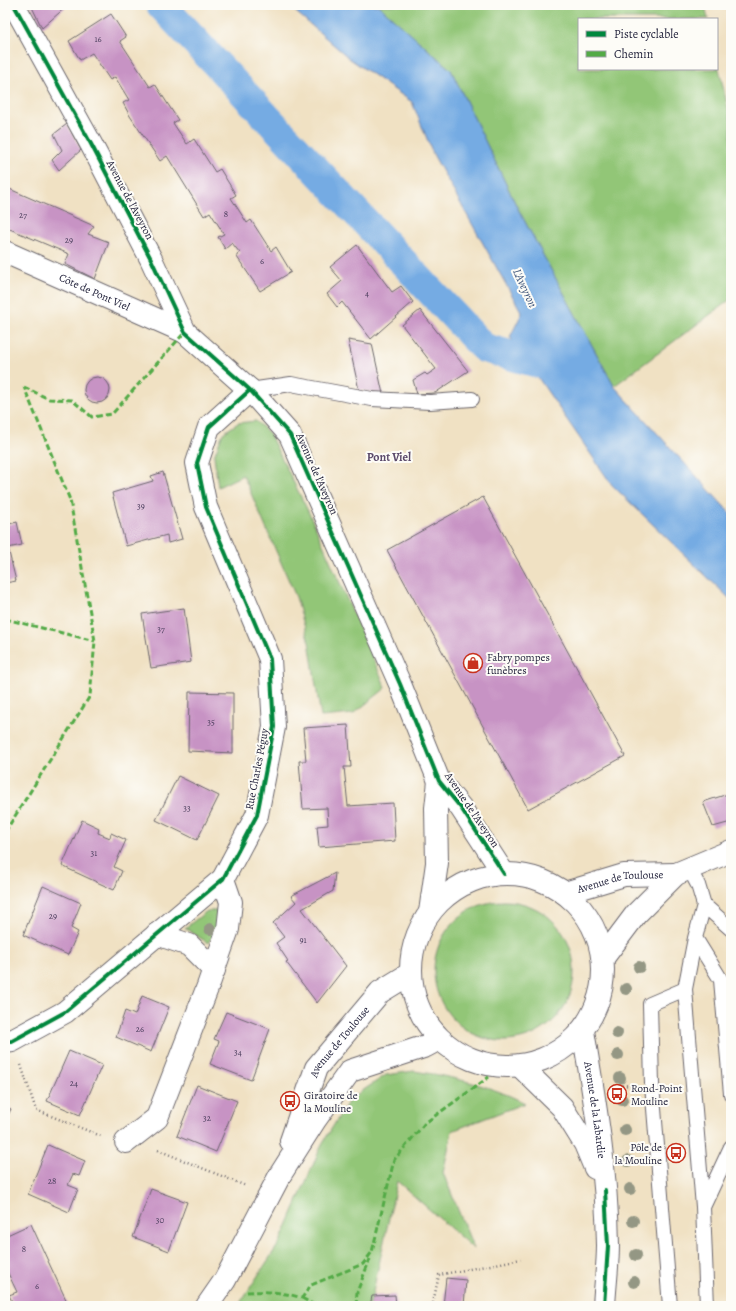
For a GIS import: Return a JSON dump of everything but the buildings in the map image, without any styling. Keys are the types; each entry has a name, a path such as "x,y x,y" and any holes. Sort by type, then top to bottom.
{"street":[{"name":"Avenue de l'Aveyron","path":"14,5 91,144 148,252 185,332 250,390 290,435 400,684 440,781 461,808 504,874"},
{"name":"Côte de Pont Viel","path":"5,252 185,332"},
{"name":"Rue Charles Péguy","path":"5,1042 12,1041 65,1012 223,879 257,815 274,727 270,659 206,507 197,463 209,426 250,390"},
{"name":"Avenue de l'Aveyron","path":"430,912 437,863 436,808 440,781"},
{"name":"Avenue de Toulouse","path":"565,893 624,875 683,871 731,851"},
{"name":"Avenue de Toulouse","path":"603,958 636,914 683,871"},
{"path":"504,874 536,878 565,893 583,911 596,933 603,958 603,983 596,1008 583,1031 565,1048 543,1060 520,1066 488,1065 459,1054 439,1039 418,1006 411,973 415,941 430,912 451,892 476,879 504,874"},
{"path":"126,1142 157,1118 214,970 228,929 231,902 223,879"},
{"path":"158,934 189,945 214,970"},
{"name":"Avenue de Toulouse","path":"280,1175 316,1068 380,992 411,973"},
{"name":"Avenue de la Labardie","path":"583,1031 593,1088 605,1190 608,1246 604,1306"},
{"name":"Avenue de Toulouse","path":"207,1306 225,1280 280,1175 315,1120 350,1071 426,1046 439,1039"},
{"name":"Avenue de la Labardie","path":"520,1066 562,1107 585,1144 605,1190"}],"lane":[{"path":"250,390 291,384 372,399 430,402 472,399"},
{"path":"683,871 698,885 704,905 731,929"},
{"path":"704,905 695,938 685,989 703,1207 707,1306"},
{"path":"695,938 721,980 731,1094"},
{"path":"670,1306 652,1084 650,1004 685,989"},
{"path":"703,1207 731,1147"}],"path":[{"path":"433,1303 439,1275 521,1259"}],"green space":[{"path":"378,5 705,5 708,18 578,18 578,70 718,70 718,64 731,122 731,299 614,386 517,207 451,70"},
{"path":"256,421 269,433 310,515 386,688 353,714 321,717 309,642 296,597 243,475 218,487 214,456 223,433 238,423"},
{"path":"511,901 531,906 554,921 569,944 573,957 573,985 569,998 554,1021 531,1036 518,1040 497,1041 477,1036 454,1021 439,998 435,985 434,964 439,944 454,921 477,906 490,902"},
{"path":"207,911 217,911 218,920 215,932 208,943 185,928"},
{"path":"414,1071 471,1082 498,1091 525,1103 452,1131 443,1173 474,1249 397,1181 370,1306 292,1306 258,1303 250,1306 238,1306 280,1242 322,1144 350,1099 386,1075"}],"water":[{"name":"L'Aveyron","path":"288,5 378,5 451,70 517,207 614,386 731,514 731,600 612,485 510,337 522,313 434,156 412,102 350,59"}],"waterway":[{"path":"161,5 484,348 564,370"}],"marked path":[{"path":"24,387 49,399 72,400 92,417 112,414 185,332"},
{"path":"5,832 90,696 95,641 70,500 24,387"},
{"path":"5,619 95,641"},
{"path":"247,1292 275,1292 302,1298 311,1285 363,1264 372,1252 394,1160 425,1123 489,1077"},
{"path":"356,1306 357,1292 370,1259"},
{"path":"302,1298 316,1306"}],"cycle path":[{"path":"14,5 91,144 151,259 185,332 250,390 290,435 400,684 439,781 461,808 504,874"},
{"path":"5,1042 12,1041 65,1012 223,879 257,815 274,727 270,659 206,507 197,463 209,427 250,390"},
{"path":"604,1306 608,1246 605,1190"}],"place":[{"name":"Fabry pompes funèbres","path":"473,663"},
{"name":"Rond-Point Mouline","path":"617,1094"},
{"name":"Giratoire de la Mouline","path":"290,1101"},
{"name":"Pôle de la Mouline","path":"676,1153"}],"district":[{"name":"Pont Viel","path":"389,457"}]}
